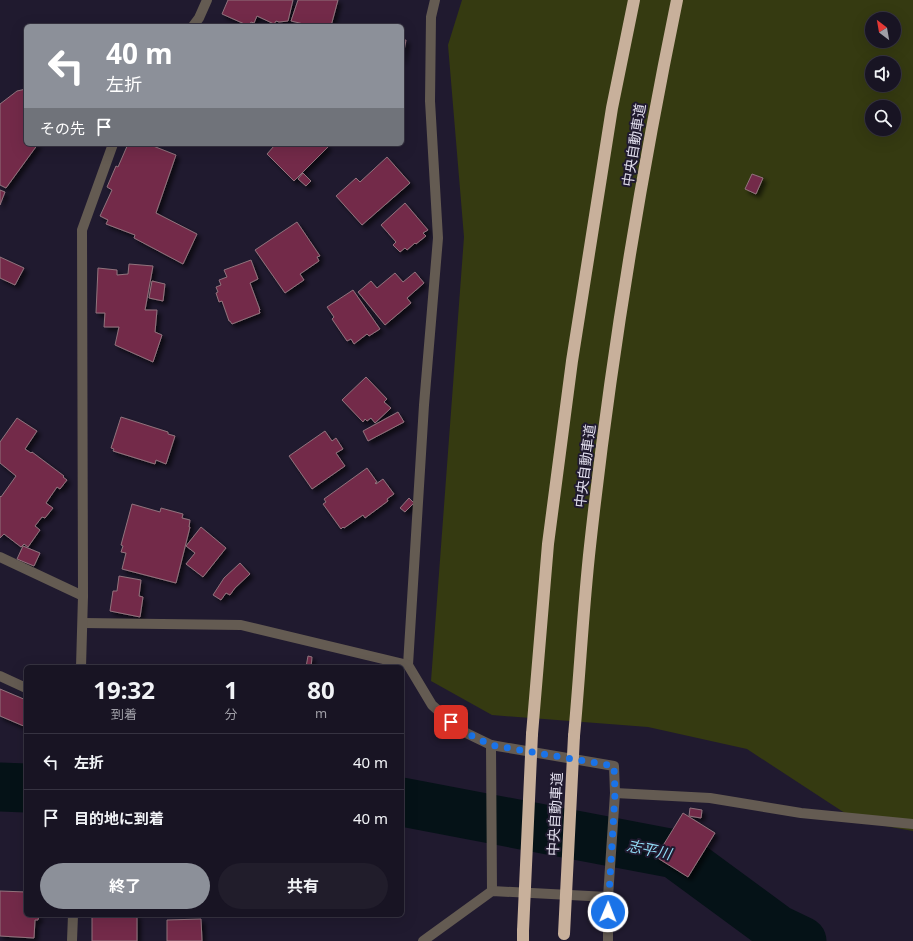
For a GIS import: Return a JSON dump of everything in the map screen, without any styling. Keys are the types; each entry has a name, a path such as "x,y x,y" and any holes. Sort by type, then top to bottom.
{"highway":[{"name":"中央自動車道","path":"523,936 532,734 548,544 572,361 612,108 634,0"},
{"name":"中央自動車道","path":"564,938 574,736 590,547 613,365 654,111 677,0"}],"street":[{"path":"194,24 199,18 207,0"},
{"path":"435,0 431,17 430,101 438,238 424,405 408,665 432,705 460,730 491,745 614,766 615,793 608,897 608,941"},
{"path":"81,665 83,623 82,230 112,146"},
{"path":"0,557 83,596"},
{"path":"83,623 241,625 408,665"},
{"path":"0,676 24,687"},
{"path":"491,745 492,891"},
{"path":"615,793 710,798 801,813 913,824"},
{"path":"423,941 492,891 608,897"},
{"path":"72,941 73,917"}],"green space":[{"path":"462,0 913,0 913,831 857,821 747,749 648,727 492,715 431,681 464,237 448,45"}],"building":[{"path":"228,0 293,0 288,21 276,21 274,24 257,16 254,23 251,22 250,24 244,24 222,14"},
{"path":"298,0 338,0 332,24 304,24 291,21"},
{"path":"404,40 406,40 404,50"},
{"path":"24,89 24,146 37,146 6,188 0,185 0,104 17,91"},
{"path":"127,146 153,146 176,155 156,213 197,234 183,264 134,238 135,235 106,224 108,220 100,216 112,190 107,187 116,166 118,167"},
{"path":"274,146 328,147 294,181 267,154"},
{"path":"387,157 410,183 362,225 336,196 356,178 360,182"},
{"path":"303,173 311,181 306,186 298,179"},
{"path":"752,174 763,178 756,194 745,189"},
{"path":"0,190 5,192 0,205"},
{"path":"405,203 428,230 423,233 426,236 416,244 415,243 407,250 405,248 400,252 393,245 396,242 381,225"},
{"path":"297,222 320,256 317,257 319,261 300,274 304,280 285,293 255,250"},
{"path":"0,257 24,268 15,285 0,278"},
{"path":"251,260 258,279 250,283 260,313 232,324 229,321 222,301 219,302 216,287 221,285 219,280 227,277 224,270"},
{"path":"129,264 153,266 145,310 157,310 155,332 162,335 153,362 115,345 119,327 104,327 105,313 96,313 98,268 117,270 117,275 128,274"},
{"path":"415,272 424,283 407,298 411,303 385,325 358,292 371,281 377,288 395,273 403,282"},
{"path":"152,281 165,284 163,301 149,298"},
{"path":"353,290 380,329 369,336 367,334 354,344 351,339 347,341 332,319 334,317 327,307"},
{"path":"366,377 387,399 384,402 391,408 375,423 371,418 367,421 365,419 363,422 342,400"},
{"path":"398,412 404,422 368,441 363,431"},
{"path":"121,417 168,432 168,434 175,436 166,464 156,460 155,464 113,451 114,449 111,448"},
{"path":"17,418 37,431 25,449 31,453 32,452 64,476 63,477 67,480 60,489 57,487 46,503 53,508 45,518 42,517 35,526 40,530 28,547 24,544 21,547 4,534 0,538 0,496 1,497 16,476 0,463 0,442"},
{"path":"325,431 332,441 336,438 343,449 336,453 345,466 312,489 289,456"},
{"path":"367,468 377,482 375,483 376,484 383,479 394,494 387,499 388,501 365,518 363,515 341,529 323,504 326,502 324,499"},
{"path":"409,498 414,503 405,512 400,508"},
{"path":"132,504 160,512 161,508 183,514 182,518 190,520 190,527 176,583 122,569 126,553 121,552 123,546 121,545"},
{"path":"201,527 226,548 203,577 186,564 195,553 186,546"},
{"path":"23,546 40,553 34,566 17,559"},
{"path":"240,563 250,574 235,588 230,595 226,593 221,600 213,595 224,578"},
{"path":"119,576 141,580 139,596 143,597 140,617 110,611 113,591 117,591"},
{"path":"308,656 312,657 311,665 306,665"},
{"path":"0,689 24,699 24,726 0,716"},
{"path":"690,808 702,810 701,818 689,816"},
{"path":"683,813 715,833 688,877 656,857"},
{"path":"0,891 24,892 24,917 39,917 38,920 35,920 34,938 0,936"},
{"path":"92,917 137,917 137,941 92,941"},
{"path":"201,919 202,941 167,941 167,920"}],"waterway":[{"name":"志平川","path":"0,787 24,788"},
{"name":"志平川","path":"404,802 675,854 777,929 802,941"}],"route":[{"path":"451,722 460,730 491,745 614,766 615,793 608,912"}]}
